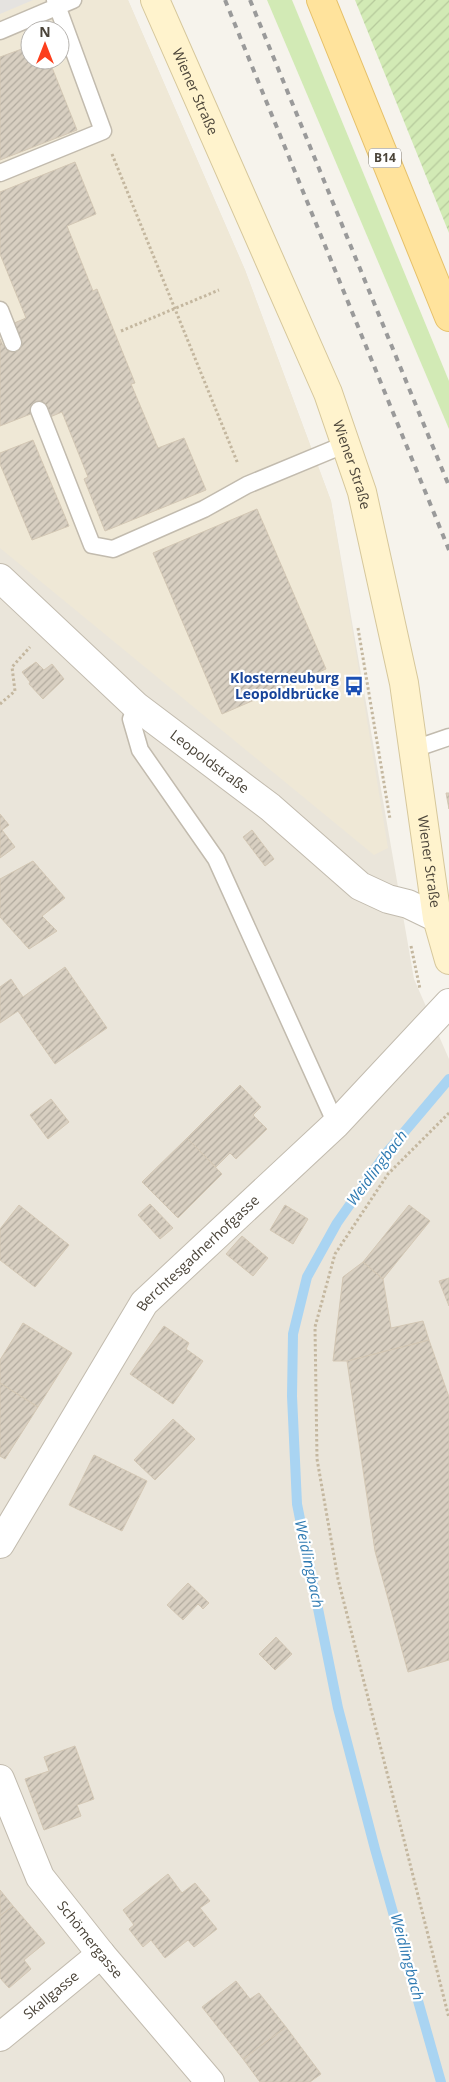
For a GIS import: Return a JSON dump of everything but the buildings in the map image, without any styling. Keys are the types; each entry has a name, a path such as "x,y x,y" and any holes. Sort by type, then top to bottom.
{"main road":[{"name":"B14","path":"321,0 449,317"}],"street":[{"name":"Wiener Straße","path":"155,0 328,393 362,492 404,682 449,960"},
{"name":"Leopoldstraße","path":"0,578 136,706 270,807 360,886 388,899 443,914"},
{"name":"Berchtesgadnerhofgasse","path":"0,1544 144,1303 336,1124 441,1011"},
{"name":"Schömergasse","path":"0,1779 40,1877 101,1954 210,2082"},
{"name":"Skallgasse","path":"0,2037 101,1954"}],"lane":[{"path":"0,31 56,3 74,0"},
{"path":"0,173 103,131 56,3"},
{"path":"0,310 12,343"},
{"path":"39,410 92,544 113,549 204,509 247,485 346,444"},
{"path":"136,706 131,718 140,750 216,859 336,1124"},
{"path":"414,749 449,736"}],"path":[{"path":"103,131 247,485"},
{"path":"121,331 219,290"},
{"path":"357,620 391,825"},
{"path":"0,704 15,691 12,668 26,652"},
{"path":"404,903 417,983 441,1011"},
{"path":"448,1116 388,1174 335,1254 315,1327 317,1459 338,1579 449,2018"}],"shaded area":[{"path":"0,0 128,0 245,270 331,501 414,979 449,1059 449,2082 0,2082"},
{"path":"0,0 128,0 245,270 331,501 388,848 374,855 0,548"},
{"path":"0,0 33,0 0,14"}],"green space":[{"path":"267,0 292,0 449,381 449,429"},
{"path":"355,0 449,0 449,233"}],"waterway":[{"name":"Weidlingbach","path":"441,2082 375,1849 338,1708 297,1504 292,1396 293,1334 307,1277 337,1223 384,1156 449,1079"}],"railway":[{"path":"225,0 449,550"},
{"path":"250,0 449,486"}],"place":[{"name":"Klosterneuburg Leopoldbrücke","path":"354,686"}]}
